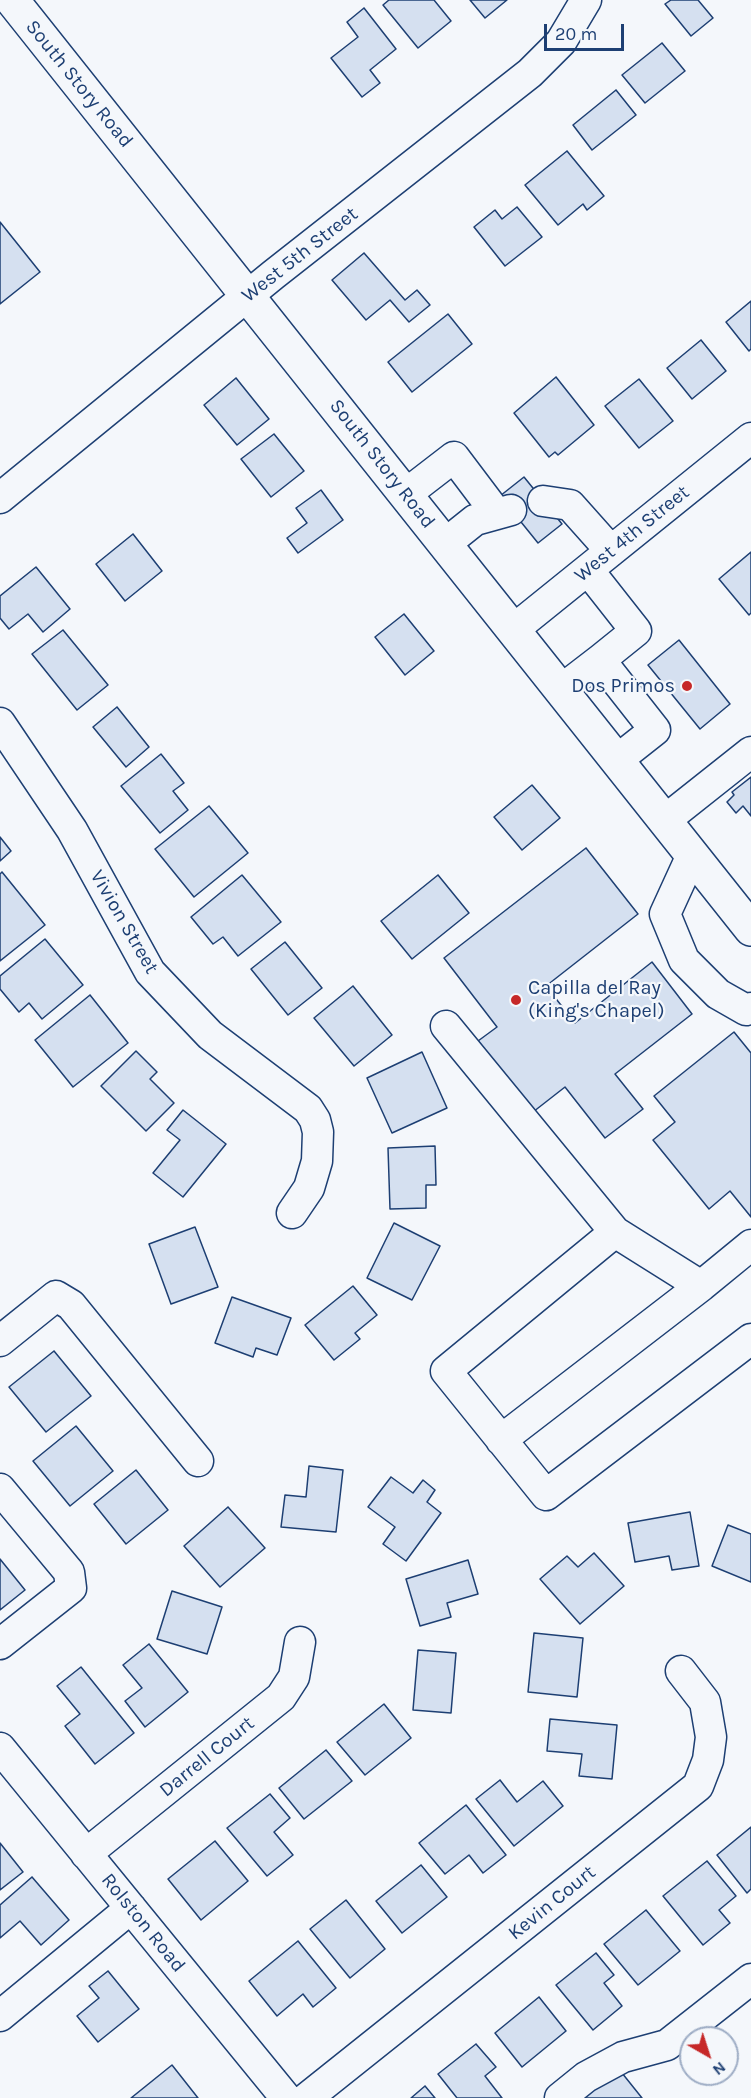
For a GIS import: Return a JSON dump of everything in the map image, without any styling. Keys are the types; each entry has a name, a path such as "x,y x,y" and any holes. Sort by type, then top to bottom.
{"main road":[{"name":"South Story Road","path":"12,0 751,929"}],"street":[{"name":"West 5th Street","path":"0,498 248,296 530,73 561,42 586,0"},
{"name":"West 4th Street","path":"513,630 751,438"},
{"path":"406,494 454,457 504,512 475,520 445,544"},
{"path":"543,501 570,505 611,551"},
{"path":"561,690 636,631 588,570"},
{"path":"600,660 656,730 617,760"},
{"name":"Vivion Street","path":"0,723 67,821 150,972 210,1035 308,1109 315,1120 318,1132 317,1161 309,1188 292,1213"},
{"path":"664,820 751,752"},
{"path":"692,855 665,914 684,960 718,994 746,1010 751,1008"},
{"path":"446,1026 615,1232 701,1286"},
{"path":"615,1232 446,1371 546,1495 751,1339"},
{"path":"501,1440 751,1245"},
{"path":"0,1341 56,1296 71,1305 198,1461"},
{"path":"0,1490 69,1572 71,1588 0,1644"},
{"name":"Darrell Court","path":"86,1854 281,1697 294,1677 300,1642"},
{"name":"Kevin Court","path":"307,2098 698,1786 708,1760 711,1737 705,1702 681,1671"},
{"name":"Rolston Road","path":"0,1748 286,2098"},
{"path":"0,2016 131,1908"},
{"path":"560,2098 586,2077 623,2056 667,2045 751,1979"}],"building":[{"path":"389,0 434,0 451,21 418,48 383,5"},
{"path":"470,0 507,0 485,18"},
{"path":"671,0 698,0 713,18 691,36 665,4"},
{"path":"364,8 396,49 370,70 380,83 362,97 331,58 358,37 347,22"},
{"path":"662,43 685,71 645,103 622,75"},
{"path":"616,90 636,115 592,150 573,125"},
{"path":"567,151 604,196 587,210 583,204 558,225 525,185"},
{"path":"517,207 542,237 505,266 474,227 495,210 502,219"},
{"path":"0,222 40,272 0,304"},
{"path":"364,253 405,300 417,290 430,305 409,322 390,300 366,320 332,280"},
{"path":"751,301 751,349 749,351 726,322"},
{"path":"448,314 472,344 412,392 388,362"},
{"path":"701,340 726,371 692,399 667,368"},
{"path":"556,377 594,425 558,455 555,452 549,457 514,413"},
{"path":"236,378 269,419 237,445 204,405"},
{"path":"639,379 673,421 639,448 605,406"},
{"path":"274,434 304,471 271,497 241,459"},
{"path":"524,477 562,524 538,543 500,496"},
{"path":"321,490 343,520 298,553 287,538 307,523 296,508"},
{"path":"133,534 162,571 125,601 96,564"},
{"path":"751,552 751,613 749,615 719,579"},
{"path":"36,567 70,609 43,632 28,614 9,629 0,618 0,596"},
{"path":"404,614 434,651 405,675 375,637"},
{"path":"63,630 108,685 77,710 32,654"},
{"path":"679,640 730,704 700,729 648,665"},
{"path":"117,707 149,747 126,767 93,727"},
{"path":"161,754 184,783 173,791 188,810 160,833 121,786"},
{"path":"751,777 751,816 743,806 736,813 727,802 734,795 732,792"},
{"path":"532,785 560,818 522,850 494,817"},
{"path":"209,806 248,853 194,897 155,849"},
{"path":"0,837 11,851 0,861"},
{"name":"Capilla del Ray (King's Chapel)","path":"586,848 638,914 546,986 575,1023 652,962 692,1014 615,1074 643,1109 605,1138 565,1087 533,1112 478,1041 497,1027 444,958"},
{"path":"2,872 45,925 0,961 0,874"},
{"path":"242,875 281,922 238,956 223,937 213,944 191,917"},
{"path":"438,875 469,913 412,959 381,921"},
{"path":"45,939 83,985 42,1019 29,1003 19,1012 0,989 0,976"},
{"path":"285,942 322,988 288,1015 251,969"},
{"path":"353,986 392,1035 354,1066 314,1018"},
{"path":"90,995 128,1043 73,1087 35,1040"},
{"path":"734,1032 751,1053 751,1217 730,1191 709,1209 653,1140 675,1122 654,1096"},
{"path":"136,1051 157,1072 150,1079 174,1103 146,1131 101,1086"},
{"path":"422,1052 447,1108 392,1133 367,1078"},
{"path":"183,1110 226,1144 183,1197 153,1173 180,1140 167,1130"},
{"path":"435,1146 436,1185 426,1185 426,1208 390,1209 388,1148"},
{"path":"394,1223 440,1246 412,1300 367,1278"},
{"path":"195,1227 218,1287 171,1304 149,1244"},
{"path":"353,1286 377,1315 355,1333 360,1339 334,1360 305,1325"},
{"path":"232,1297 291,1318 277,1355 256,1348 253,1357 215,1343"},
{"path":"54,1351 91,1396 46,1432 9,1387"},
{"path":"76,1426 113,1471 70,1506 33,1461"},
{"path":"309,1466 343,1470 336,1532 281,1527 285,1495 306,1497"},
{"path":"136,1470 168,1510 126,1544 94,1504"},
{"path":"391,1477 413,1493 423,1480 435,1490 427,1502 441,1513 406,1561 383,1544 395,1527 368,1507"},
{"path":"228,1507 265,1548 220,1587 184,1546"},
{"path":"690,1512 699,1566 672,1570 669,1556 635,1562 628,1523"},
{"path":"728,1525 751,1534 751,1582 712,1566"},
{"path":"594,1553 624,1586 580,1624 540,1579 567,1556 578,1567"},
{"path":"0,1559 25,1590 0,1610"},
{"path":"468,1560 478,1594 447,1603 451,1617 420,1626 406,1579"},
{"path":"172,1591 222,1607 207,1654 157,1639"},
{"path":"534,1633 583,1638 577,1697 528,1692"},
{"path":"149,1644 188,1692 145,1727 125,1701 142,1688 123,1665"},
{"path":"418,1650 456,1653 451,1713 413,1710"},
{"path":"81,1667 134,1733 95,1764 65,1726 80,1714 57,1686"},
{"path":"384,1704 411,1738 365,1775 337,1742"},
{"path":"550,1719 617,1725 612,1779 579,1776 582,1754 547,1751"},
{"path":"326,1750 352,1781 304,1819 279,1788"},
{"path":"500,1780 517,1802 543,1781 563,1806 514,1846 476,1799"},
{"path":"270,1794 290,1818 274,1832 293,1855 267,1876 227,1828"},
{"path":"466,1805 506,1855 483,1873 469,1855 445,1874 419,1843"},
{"path":"751,1827 751,1889 747,1893 717,1855"},
{"path":"215,1841 248,1881 201,1920 168,1879"},
{"path":"0,1843 23,1872 0,1890"},
{"path":"707,1861 736,1896 719,1910 730,1923 703,1945 663,1896"},
{"path":"421,1865 447,1897 402,1933 376,1901"},
{"path":"32,1877 69,1920 41,1945 20,1921 0,1938 0,1905"},
{"path":"346,1900 385,1949 350,1978 310,1929"},
{"path":"646,1910 680,1951 638,1985 604,1944"},
{"path":"298,1941 336,1988 313,2007 303,1994 277,2016 249,1981"},
{"path":"596,1953 614,1975 604,1983 622,2006 593,2030 556,1985"},
{"path":"108,1971 139,2009 98,2042 77,2016 99,1998 89,1986"},
{"path":"539,1997 566,2031 522,2067 495,2033"},
{"path":"476,2044 496,2067 485,2076 502,2098 457,2098 438,2074"},
{"path":"172,2065 198,2098 131,2098"},
{"path":"618,2068 642,2098 582,2098"},
{"path":"425,2086 435,2098 411,2098"}],"place":[{"name":"Dos Primos","path":"687,686"},
{"name":"Capilla del Ray (King's Chapel)","path":"516,1000"}]}
